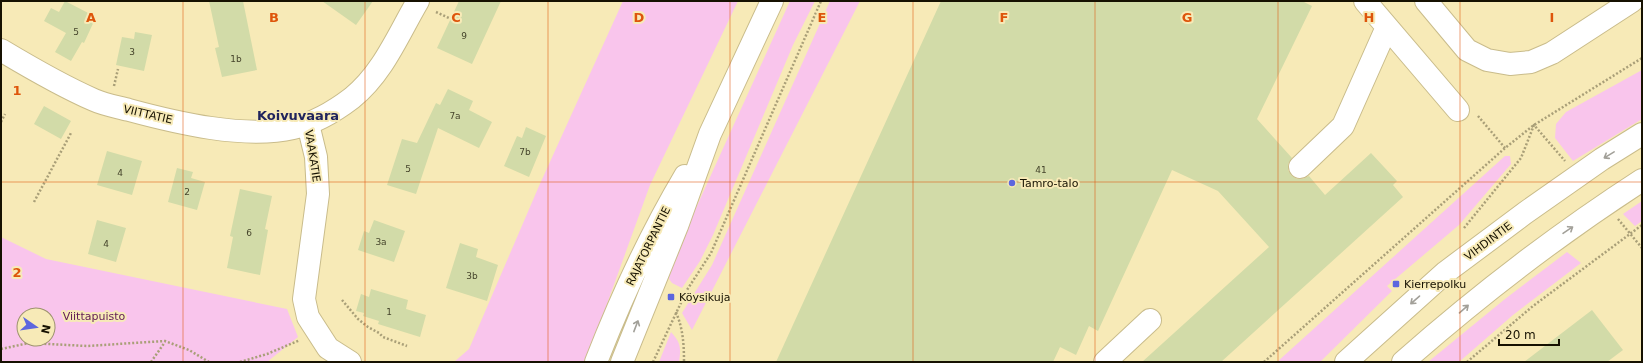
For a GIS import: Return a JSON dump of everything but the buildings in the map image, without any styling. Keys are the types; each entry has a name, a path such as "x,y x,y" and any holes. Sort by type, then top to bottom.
{"main road":[{"name":"VAAKATIE","path":"350,362 328,348 308,317 304,298 318,194 316,158 308,124 333,111 368,83 383,64 418,1"},
{"name":"RAJATORPANTIE","path":"622,362 677,226 710,134 772,1"},
{"path":"1364,1 1458,110"},
{"path":"1426,1 1467,50 1487,60 1510,64 1531,62 1552,53 1632,1"},
{"path":"1300,167 1343,126 1387,27"},
{"name":"VIITTATIE","path":"1,50 42,75 96,101 150,115 198,125 249,132 283,130 308,124"},
{"name":"RAJATORPANTIE","path":"596,362 609,329 663,212 710,134"},
{"name":"VIHDINTIE","path":"1346,362 1446,272 1525,213 1602,159 1642,134"},
{"path":"1403,362 1475,300 1546,245 1642,180"},
{"path":"1105,362 1150,320"}],"path":[{"path":"653,362 687,290 711,253 821,1"},
{"path":"1264,362 1505,148 1534,125 1642,58"},
{"path":"1,122 5,114"},
{"path":"1534,125 1565,162"},
{"path":"1464,228 1521,158 1534,125"},
{"path":"34,202 71,133"},
{"path":"1617,217 1642,248"},
{"path":"1467,362 1533,306 1642,225"},
{"path":"342,300 358,319 368,327 383,337 407,346"},
{"path":"676,312 682,325 684,362"},
{"path":"240,362 267,354 318,334"},
{"path":"1,349 29,343 87,346 165,341 189,350 209,362"},
{"path":"151,362 165,341"}],"green space":[{"path":"623,1 738,1 650,185 586,362 454,362 469,349 539,186"},
{"path":"790,1 815,1 793,45 713,235 700,261 682,288 672,283 669,279 671,267 681,241"},
{"path":"830,1 860,1 692,330 682,313 712,265"},
{"path":"1642,70 1642,119 1573,161 1555,138 1556,124 1566,112"},
{"path":"1505,156 1510,156 1511,164 1459,225 1387,286 1392,291 1320,362 1277,362"},
{"path":"1642,201 1642,221 1635,226 1623,214"},
{"name":"Viittapuisto","path":"1,237 46,259 287,309 298,337 267,362 1,362"},
{"path":"1567,252 1581,263 1513,315 1459,362 1428,362 1505,299"},
{"path":"671,332 677,339 680,346 679,362 659,362"}],"place":[{"name":"Tamro-talo","path":"1012,183"},
{"name":"Kierrepolku","path":"1396,284"},
{"name":"Köysikuja","path":"671,297"}],"district":[{"name":"Koivuvaara","path":"298,115"}]}
